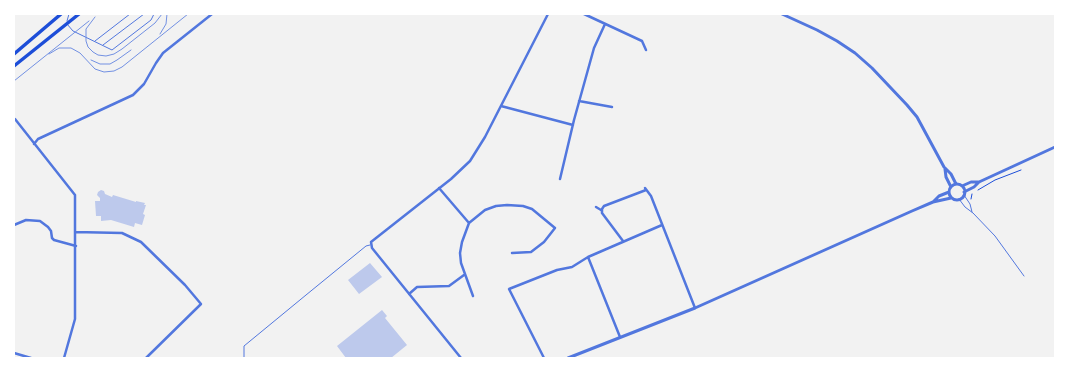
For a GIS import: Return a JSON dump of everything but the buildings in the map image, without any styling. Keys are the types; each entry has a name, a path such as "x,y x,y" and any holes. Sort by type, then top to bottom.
{"main road":[{"path":"14,54 61,14"},
{"path":"14,66 79,14"}],"street":[{"path":"34,144 38,139 133,95 144,84 163,53 212,14"},
{"path":"461,358 370,244 440,188 470,161 480,147 548,14"},
{"path":"584,14 642,41 646,50"},
{"path":"782,14 810,26 837,41 869,65 917,117 944,167 951,174 956,184"},
{"path":"560,179 572,125 594,48 605,24"},
{"path":"579,101 612,107"},
{"path":"501,106 572,125"},
{"path":"15,118 75,195 75,319 64,358"},
{"path":"568,358 695,308 934,202 951,198 959,199 964,193 979,182 1055,147"},
{"path":"944,167 946,177 951,186 949,192 951,198"},
{"path":"951,186 956,184 962,186 971,182 979,182"},
{"path":"962,186 964,193"},
{"path":"440,188 470,223"},
{"path":"601,210 604,206 645,189 651,196 695,308"},
{"path":"934,202 939,196 949,192"},
{"path":"473,296 464,275 460,253 462,242 470,223 485,210 496,206 507,205 523,206 532,209 554,228 544,242 531,252 512,253"},
{"path":"596,207 601,210 623,241"},
{"path":"14,225 26,220 40,221 51,231 52,238 54,240 76,246"},
{"path":"544,358 509,289 557,270 572,267 588,257 662,225"},
{"path":"76,232 122,233 141,242 185,285 201,304 146,358"},
{"path":"588,257 620,337"},
{"path":"409,294 417,287 449,286 464,275"},
{"path":"14,353 31,358"}],"lane":[{"path":"69,14 67,24 73,30 110,50 114,49 151,20 154,14"},
{"path":"92,41 97,40 130,14"},
{"path":"101,45 105,45 144,14"},
{"path":"964,193 973,213"},
{"path":"959,199 965,207 973,213 1005,247 1024,276"},
{"path":"244,358 244,346 370,244"}],"path":[{"path":"975,191 995,180 1021,170"},
{"path":"971,199 972,192"}],"tram line":[{"path":"95,17 86,29 86,41 88,47 93,52 98,55 106,56 114,54 122,49 155,23 162,14"},
{"path":"160,34 166,24 167,14"},
{"path":"49,54 59,48 71,48 80,53 95,69 104,72 114,71 122,67 188,14"},
{"path":"14,81 89,21"},
{"path":"91,60 100,64 110,64 131,50"}]}
